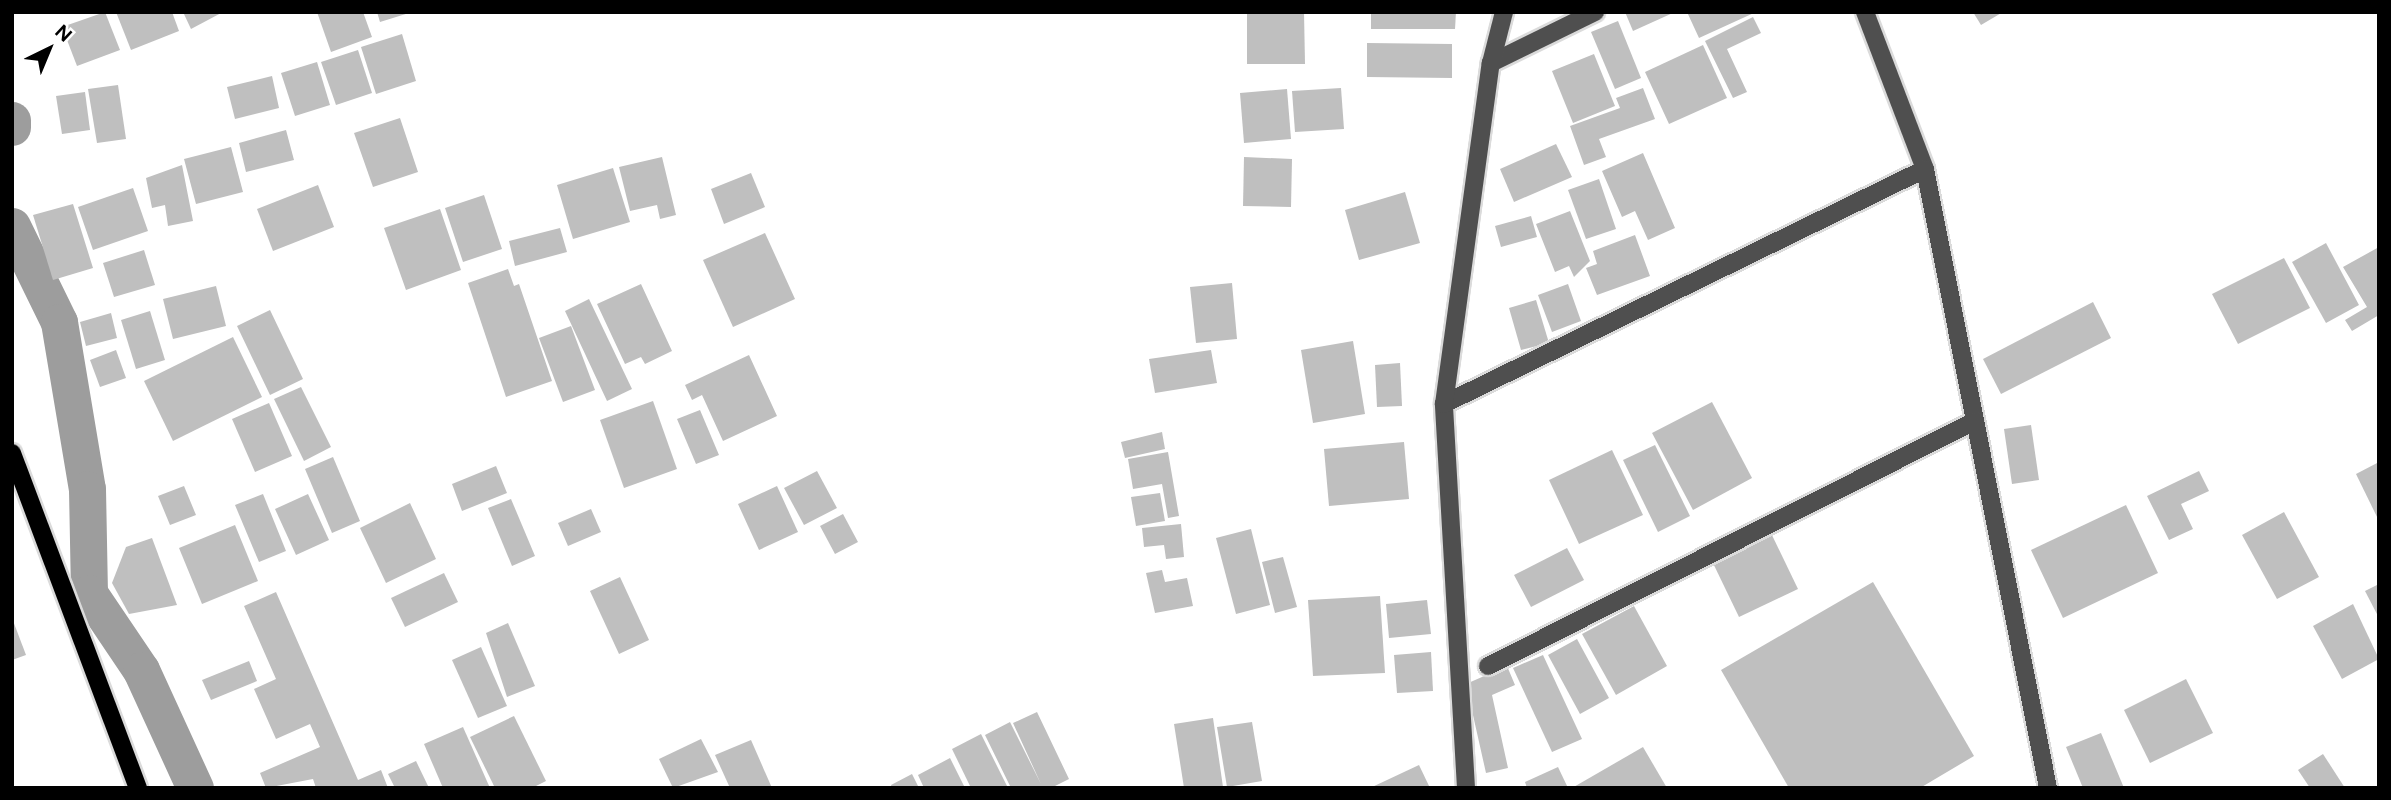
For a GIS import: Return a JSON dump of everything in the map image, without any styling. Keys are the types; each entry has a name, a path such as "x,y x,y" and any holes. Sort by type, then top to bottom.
{"main road":[{"path":"12,453 138,788"}],"street":[{"path":"1466,788 1444,404 1491,64 1504,12"},
{"path":"1491,64 1595,12"},
{"path":"1865,12 1925,169 2049,788"},
{"path":"1444,404 1925,169"},
{"path":"1488,666 1975,421"}],"building":[{"path":"105,12 120,50 77,66 62,27"},
{"path":"116,12 172,12 179,31 131,50"},
{"path":"183,12 223,12 191,29"},
{"path":"317,12 363,12 372,37 331,52"},
{"path":"377,12 409,12 409,13 380,22"},
{"path":"1247,12 1304,12 1305,64 1247,64"},
{"path":"1371,12 1456,12 1455,29 1371,29"},
{"path":"1625,12 1675,12 1633,31"},
{"path":"1687,12 1756,12 1699,38"},
{"path":"1973,12 2003,12 1981,25"},
{"path":"1753,17 1761,33 1727,49 1747,92 1733,98 1705,41"},
{"path":"1618,21 1641,78 1615,89 1591,32"},
{"path":"402,34 416,81 376,94 361,47"},
{"path":"1367,43 1452,44 1452,78 1367,77"},
{"path":"1703,45 1727,98 1669,124 1645,72"},
{"path":"358,50 372,93 336,105 321,62"},
{"path":"1594,54 1615,106 1573,123 1552,71"},
{"path":"317,62 330,105 295,116 281,73"},
{"path":"272,76 279,108 235,119 227,87"},
{"path":"118,85 126,139 97,143 88,89"},
{"path":"1341,88 1344,129 1295,132 1292,91"},
{"path":"1643,88 1655,119 1599,139 1606,157 1584,165 1570,126 1620,108 1616,98"},
{"path":"1287,89 1291,139 1244,143 1240,93"},
{"path":"85,92 90,130 62,134 56,96"},
{"path":"400,118 418,172 373,187 354,133"},
{"path":"286,130 294,160 246,172 239,143"},
{"path":"1556,144 1572,177 1514,202 1500,169"},
{"path":"231,147 243,192 196,204 184,159"},
{"path":"1643,153 1675,228 1648,240 1635,211 1622,217 1602,171"},
{"path":"662,157 676,215 660,219 657,205 630,211 619,167"},
{"path":"1244,157 1292,159 1291,207 1243,206"},
{"path":"182,165 193,221 168,226 165,205 152,208 146,178"},
{"path":"613,168 630,222 573,239 557,185"},
{"path":"751,173 765,207 724,224 711,189"},
{"path":"1599,179 1616,229 1586,239 1568,190"},
{"path":"318,185 334,227 273,251 257,209"},
{"path":"133,188 148,231 93,250 78,207"},
{"path":"1405,192 1420,243 1359,260 1345,210"},
{"path":"484,195 502,249 463,262 445,208"},
{"path":"73,204 93,268 53,280 33,215"},
{"path":"440,209 461,270 406,290 384,228"},
{"path":"1570,211 1590,261 1574,277 1569,266 1555,272 1536,224"},
{"path":"1531,216 1537,237 1501,247 1495,226"},
{"path":"560,228 567,252 515,266 509,241"},
{"path":"765,233 795,299 733,327 703,260"},
{"path":"1635,235 1650,276 1597,295 1586,268 1597,264 1593,251"},
{"path":"2326,243 2359,305 2326,323 2292,262"},
{"path":"2379,247 2379,315 2352,331 2345,320 2367,307 2343,267"},
{"path":"144,250 155,285 114,297 103,263"},
{"path":"2284,258 2310,308 2238,344 2212,294"},
{"path":"508,269 514,286 519,284 552,381 506,397 468,283"},
{"path":"1232,283 1237,339 1196,343 1190,287"},
{"path":"641,284 672,351 645,364 641,357 625,364 597,304"},
{"path":"1568,284 1581,321 1552,332 1538,295"},
{"path":"216,286 226,326 173,339 163,299"},
{"path":"589,299 632,389 607,401 565,311"},
{"path":"1536,300 1549,343 1521,350 1509,308"},
{"path":"2093,302 2111,338 2001,394 1983,359"},
{"path":"270,310 303,379 270,395 237,326"},
{"path":"150,311 165,360 136,369 121,320"},
{"path":"111,313 117,338 86,346 80,322"},
{"path":"571,326 595,390 563,402 539,338"},
{"path":"233,337 262,397 173,441 144,381"},
{"path":"1353,341 1365,414 1313,423 1301,350"},
{"path":"116,350 126,378 100,387 90,360"},
{"path":"1211,350 1217,383 1155,393 1149,359"},
{"path":"749,355 777,416 723,441 702,395 692,400 685,385"},
{"path":"1400,363 1402,406 1377,407 1375,365"},
{"path":"301,387 331,447 304,461 274,399"},
{"path":"653,401 677,469 624,488 600,420"},
{"path":"1712,402 1752,478 1693,510 1652,433"},
{"path":"269,403 292,456 255,472 232,419"},
{"path":"700,410 719,455 696,464 677,419"},
{"path":"2031,425 2039,480 2012,484 2004,429"},
{"path":"1162,432 1165,449 1125,458 1121,442"},
{"path":"1404,442 1409,499 1329,506 1324,449"},
{"path":"1655,445 1690,516 1658,532 1623,460"},
{"path":"1612,450 1643,515 1579,544 1549,480"},
{"path":"1168,452 1179,516 1168,518 1162,484 1133,489 1128,459"},
{"path":"333,457 360,521 332,533 305,469"},
{"path":"2379,462 2379,521 2356,474"},
{"path":"496,466 507,493 462,511 452,484"},
{"path":"817,471 837,508 804,525 784,488"},
{"path":"2199,471 2209,491 2181,504 2193,529 2169,540 2147,496"},
{"path":"184,486 196,515 170,525 158,496"},
{"path":"777,486 798,532 759,550 738,504"},
{"path":"1160,493 1165,521 1136,526 1131,497"},
{"path":"263,494 286,551 259,562 235,505"},
{"path":"308,494 329,540 296,555 275,509"},
{"path":"511,499 535,556 512,566 488,508"},
{"path":"410,503 436,559 386,583 360,528"},
{"path":"2126,505 2158,573 2063,618 2031,550"},
{"path":"591,509 601,532 568,546 558,523"},
{"path":"2284,512 2319,577 2277,599 2242,535"},
{"path":"843,514 858,542 835,554 820,526"},
{"path":"1181,524 1184,557 1166,559 1164,545 1144,547 1142,528"},
{"path":"235,525 258,581 202,604 179,548"},
{"path":"1251,529 1270,605 1236,614 1216,538"},
{"path":"1770,531 1798,589 1739,617 1711,559"},
{"path":"152,538 177,605 129,614 112,583 126,547"},
{"path":"1567,548 1584,580 1531,607 1514,575"},
{"path":"1283,557 1297,607 1275,613 1262,562"},
{"path":"1162,570 1165,582 1187,578 1193,606 1155,613 1146,573"},
{"path":"444,573 458,602 405,627 391,598"},
{"path":"620,577 649,640 619,654 590,591"},
{"path":"1873,582 1974,756 1920,788 1789,788 1721,670"},
{"path":"2379,584 2379,618 2365,591"},
{"path":"276,592 358,780 381,770 388,788 316,788 313,779 266,788 260,773 320,747 310,724 276,739 254,689 276,679 244,606"},
{"path":"1380,596 1385,673 1313,676 1308,600"},
{"path":"1427,600 1431,634 1389,638 1386,604"},
{"path":"2353,604 2379,659 2342,679 2313,626"},
{"path":"1634,606 1667,666 1616,695 1582,634"},
{"path":"12,618 26,655 12,660"},
{"path":"508,623 535,686 507,697 486,633"},
{"path":"1577,639 1609,698 1580,714 1548,655"},
{"path":"481,647 507,706 478,718 452,660"},
{"path":"1431,652 1433,691 1397,693 1394,655"},
{"path":"1543,655 1582,739 1552,752 1513,668"},
{"path":"249,661 257,681 211,700 202,680"},
{"path":"1507,666 1515,685 1492,695 1508,768 1486,773 1466,684"},
{"path":"2186,679 2213,733 2150,763 2124,710"},
{"path":"1037,712 1069,779 1051,788 1011,788 985,735 1010,722 1041,784 1013,723"},
{"path":"514,716 546,781 532,788 495,788 470,737"},
{"path":"1213,718 1223,787 1184,788 1174,724"},
{"path":"1252,722 1262,781 1227,787 1217,727"},
{"path":"463,727 490,788 443,788 424,744"},
{"path":"2101,733 2124,788 2083,788 2066,747"},
{"path":"981,734 1008,788 971,788 952,749"},
{"path":"701,739 718,772 673,788 659,759"},
{"path":"751,740 772,788 730,788 715,755"},
{"path":"1643,747 1667,788 1572,788"},
{"path":"2323,754 2345,788 2310,788 2298,770"},
{"path":"950,758 965,788 924,788 918,775"},
{"path":"416,761 429,788 395,788 388,774"},
{"path":"1419,765 1430,788 1370,788"},
{"path":"1558,767 1568,788 1527,788 1525,782"},
{"path":"912,774 919,788 892,788 891,785"}],"waterway":[{"path":"12,120 12,127"},
{"path":"12,226 59,322 87,489 89,593 141,670 195,788"}]}
